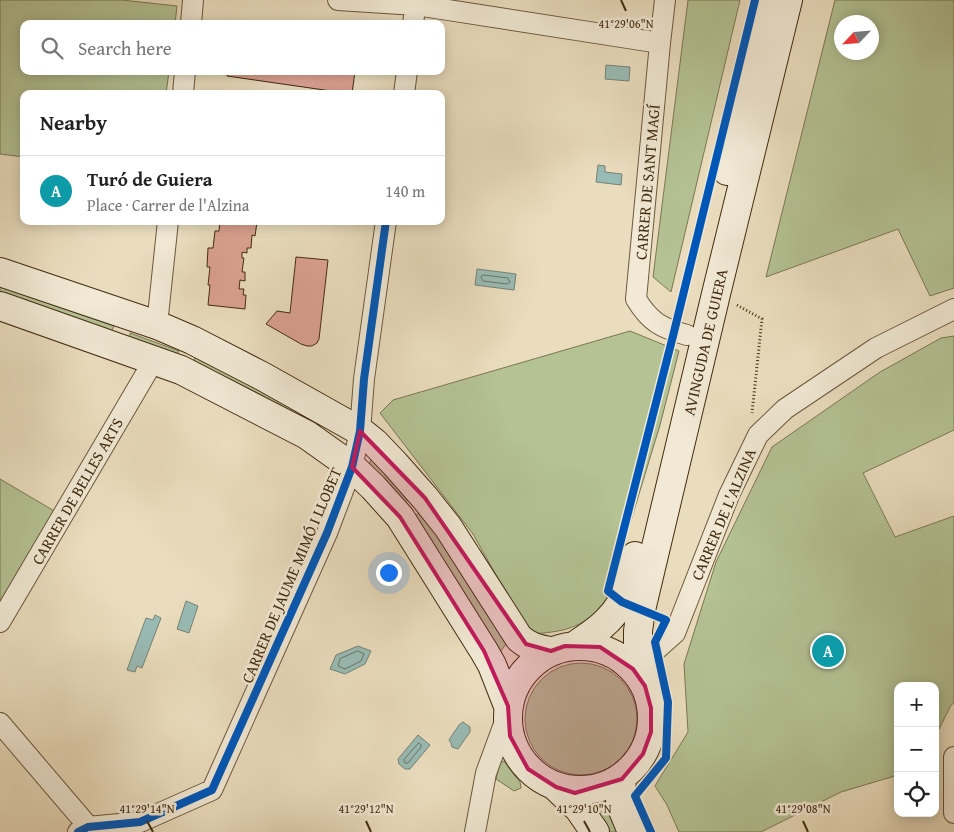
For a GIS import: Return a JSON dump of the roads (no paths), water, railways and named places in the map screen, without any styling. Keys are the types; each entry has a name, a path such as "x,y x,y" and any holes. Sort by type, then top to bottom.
{"main road":[{"name":"AVINGUDA DE GUIERA","path":"562,648 594,632 613,616 622,602 626,591 768,0"},
{"name":"AVINGUDA DE GUIERA","path":"645,686 638,648 641,610 788,0"},
{"path":"0,272 157,325 192,340 262,376 360,431 396,464 448,527 519,638 537,649 600,647 618,656 633,669 645,686 651,708 651,732 643,754 622,779 609,786 592,791 575,792 556,787 542,780 528,769 516,750 510,736 508,711 492,665 484,650 400,517 373,486 352,467 307,435 181,370 0,306"},
{"path":"508,711 512,692 523,673 538,658 562,648"},
{"path":"622,779 620,803 632,832"},
{"path":"556,787 579,809 595,832"}],"street":[{"path":"191,20 193,0"},
{"path":"338,0 660,43"},
{"name":"CARRER DE SANT MAGÍ","path":"665,0 636,299 645,314 658,324 687,335"},
{"path":"183,90 185,75"},
{"path":"405,90 406,75"},
{"path":"157,325 168,225"},
{"name":"CARRER DE JAUME MIMÓ I LLOBET","path":"86,830 140,822 212,790 327,533 352,467 360,431 364,379 385,225"},
{"name":"CARRER DE L'ALZINA","path":"640,658 657,649 675,633 729,494 758,434 786,409 876,348 954,309"},
{"name":"CARRER DE BELLES ARTS","path":"0,622 154,360"},
{"path":"475,832 486,773 508,711"},
{"path":"0,723 86,830"},
{"path":"954,757 954,813"}],"water":[{"path":"606,65 630,67 629,81 605,79"},
{"path":"598,165 605,166 605,172 622,174 621,185 596,182"},
{"path":"477,269 516,274 514,290 475,285"},
{"path":"186,601 198,606 189,633 177,629"},
{"path":"155,615 161,618 142,668 137,666 135,672 127,670 146,618 153,620"},
{"path":"358,646 371,651 365,664 345,674 330,669 336,655"},
{"path":"463,722 470,727 470,732 458,749 452,747 449,740"},
{"path":"418,735 430,745 410,769 405,769 399,764 398,759"}],"place":[{"name":"Turó de Guiera","path":"828,651"}]}
